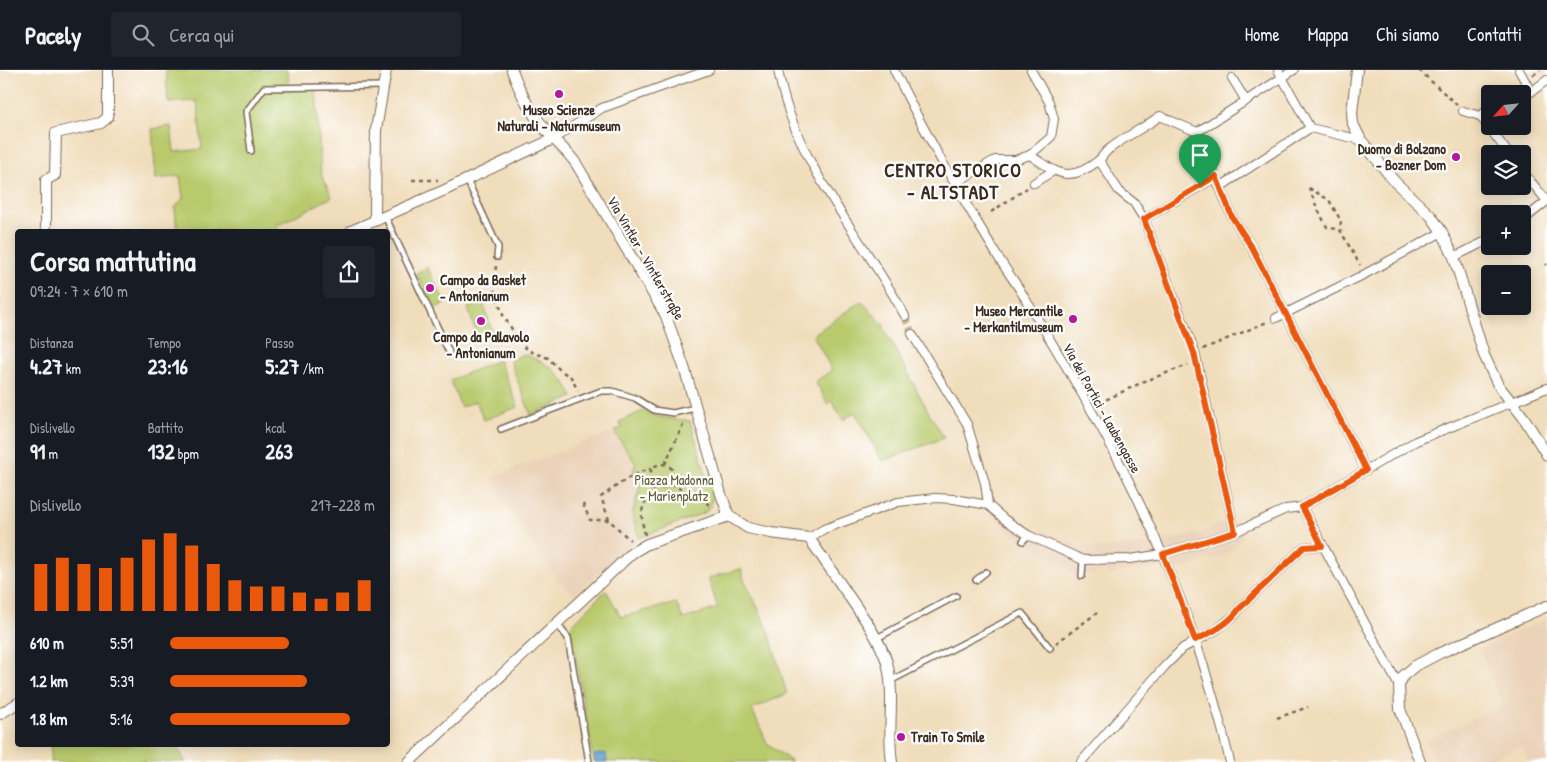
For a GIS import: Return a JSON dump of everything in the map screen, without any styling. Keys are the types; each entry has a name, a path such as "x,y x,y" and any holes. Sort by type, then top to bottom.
{"street":[{"path":"46,226 46,180 55,175 56,132 101,123 108,118 108,70"},
{"path":"381,218 374,215 376,130 386,70"},
{"name":"Via Vintler - Vintlerstraße","path":"512,70 531,109 543,128 570,155 659,302 673,333 729,516"},
{"path":"356,229 445,190 553,139 602,108 709,70"},
{"path":"778,70 786,104 804,152 905,316"},
{"name":"Via dei Portici - Laubengasse","path":"894,70 994,251 1022,294 1101,428 1124,471 1163,554 1195,640 1208,677 1230,762"},
{"path":"955,183 995,160 1015,160 1030,155 1051,137 1054,119 1048,102 1031,70"},
{"path":"1278,70 1310,128"},
{"path":"1197,132 1294,70"},
{"path":"1356,70 1352,112 1353,124 1361,140 1396,182 1430,216 1442,232 1454,257 1484,355 1498,385 1524,418 1547,455"},
{"path":"1519,70 1532,92 1547,80"},
{"path":"1232,78 1246,101"},
{"path":"1463,111 1480,116 1502,145"},
{"path":"1030,155 1053,171 1064,175 1080,172 1099,160 1108,150 1160,116 1197,132 1232,217 1251,246 1366,470"},
{"path":"1220,187 1310,128 1361,140"},
{"path":"1099,160 1119,191 1134,203 1144,219 1194,353 1235,532"},
{"path":"1034,184 1053,171"},
{"path":"1144,219 1216,176"},
{"path":"1531,182 1547,201 1531,214"},
{"path":"1276,318 1365,274 1442,232"},
{"path":"1454,257 1481,244"},
{"path":"912,334 967,424 985,483 988,505"},
{"path":"409,762 632,552 647,544 729,516 748,528 809,538 824,529 898,502 935,498 954,499 988,505 1026,538 1083,560 1130,559 1163,554 1235,532 1286,509 1302,507 1416,441 1547,388"},
{"path":"1302,507 1399,686"},
{"path":"809,538 877,638 888,666 892,762"},
{"path":"1081,762 1183,648 1216,630 1235,615 1304,547 1322,546"},
{"path":"1420,762 1400,709 1399,686 1403,676 1415,666 1461,643 1547,606"},
{"path":"0,714 15,706"}],"lane":[{"path":"251,151 246,112 264,88 382,86"},
{"path":"467,179 498,247 497,257"},
{"path":"381,218 387,229"},
{"path":"390,236 449,352"},
{"path":"501,429 601,391 612,391 635,398 654,410 673,413 695,408"},
{"path":"1082,576 1083,560"},
{"path":"976,580 986,572"},
{"path":"877,638 956,596"},
{"path":"890,681 1022,613 1050,648"},
{"path":"556,623 568,638 589,762"}],"path":[{"path":"1419,70 1463,111"},
{"path":"412,180 440,180 445,190"},
{"path":"991,212 1034,184"},
{"path":"1340,230 1327,227 1309,188 1329,200 1341,221 1340,230 1365,274"},
{"path":"497,257 494,286 504,315 523,347 548,358 561,371 571,377 582,399"},
{"path":"1194,353 1276,318"},
{"path":"1102,402 1145,381 1196,362"},
{"path":"665,464 684,420 695,408"},
{"path":"637,550 633,543 609,520 601,497 635,475 644,470 651,469 657,464 665,464 672,468 674,476 672,484 664,488 656,487 651,482 649,476 651,469"},
{"path":"672,484 729,516"},
{"path":"647,544 642,520 642,506 656,487"},
{"path":"583,504 590,520 609,520"},
{"path":"1050,648 1097,613"},
{"path":"1277,718 1308,707"}],"shaded area":[{"path":"614,431 636,464 640,486 632,515 639,538 574,594 557,579 507,508 493,477"},
{"path":"1000,503 999,505 1010,514 1043,534 1045,531 1078,546 1080,544 1097,548 1110,548 1157,542 1199,534 1225,521 1233,524 1240,530 1243,537 1225,555 1175,571 1169,568 1157,567 1107,575 1106,571 1081,576 1077,579 1060,561 1016,535 1014,536 996,518 993,518 990,515"},
{"path":"1547,619 1547,762 1528,762 1521,746 1484,762 1435,762 1426,740 1503,706 1479,648"}],"green space":[{"path":"166,70 288,70 289,89 316,88 321,174 332,197 276,226 278,229 177,229 175,208 183,198 180,176 156,179 152,129 171,126 174,152 202,149 197,101 168,103"},
{"name":"Campo da Basket - Antonianum","path":"427,267 445,303 434,309 416,273"},
{"path":"861,301 885,326 883,327 944,438 882,461 855,412 843,420 832,401 827,404 816,384 817,382 815,382 832,370 813,335"},
{"name":"Campo da Pallavolo - Antonianum","path":"483,303 493,334 478,339 468,308"},
{"path":"523,354 547,365 559,375 573,397 531,415 510,361"},
{"path":"499,360 518,407 484,420 476,401 461,407 450,380"},
{"name":"Piazza Madonna - Marienplatz","path":"643,411 660,417 690,421 713,498 706,512 639,538 632,515 640,486 633,470 636,464 614,431 622,428 619,422"},
{"path":"741,569 768,629 787,694 752,709 767,743 792,762 594,762 570,627 606,590 621,617 676,603 683,619 718,608 708,578"},
{"path":"51,747 177,747 186,762 49,762 51,760"}],"water":[{"path":"606,753 607,762 595,762 594,755"}],"tunnel":[{"path":"905,316 912,334"}],"place":[{"name":"Museo Scienze Naturali - Naturmuseum","path":"559,94"},
{"name":"Duomo di Bolzano - Bozner Dom","path":"1456,157"},
{"name":"Campo da Basket - Antonianum","path":"430,288"},
{"name":"Museo Mercantile - Merkantilmuseum","path":"1073,319"},
{"name":"Campo da Pallavolo - Antonianum","path":"481,321"},
{"name":"Train To Smile","path":"901,737"}],"district":[{"name":"CENTRO STORICO - ALTSTADT","path":"953,181"}],"route":[{"path":"1216,176 1232,217 1251,246 1366,470 1302,507 1322,546 1304,547 1235,615 1216,630 1195,640 1163,554 1235,532 1194,353 1144,219 1200,185 1216,176"}]}
